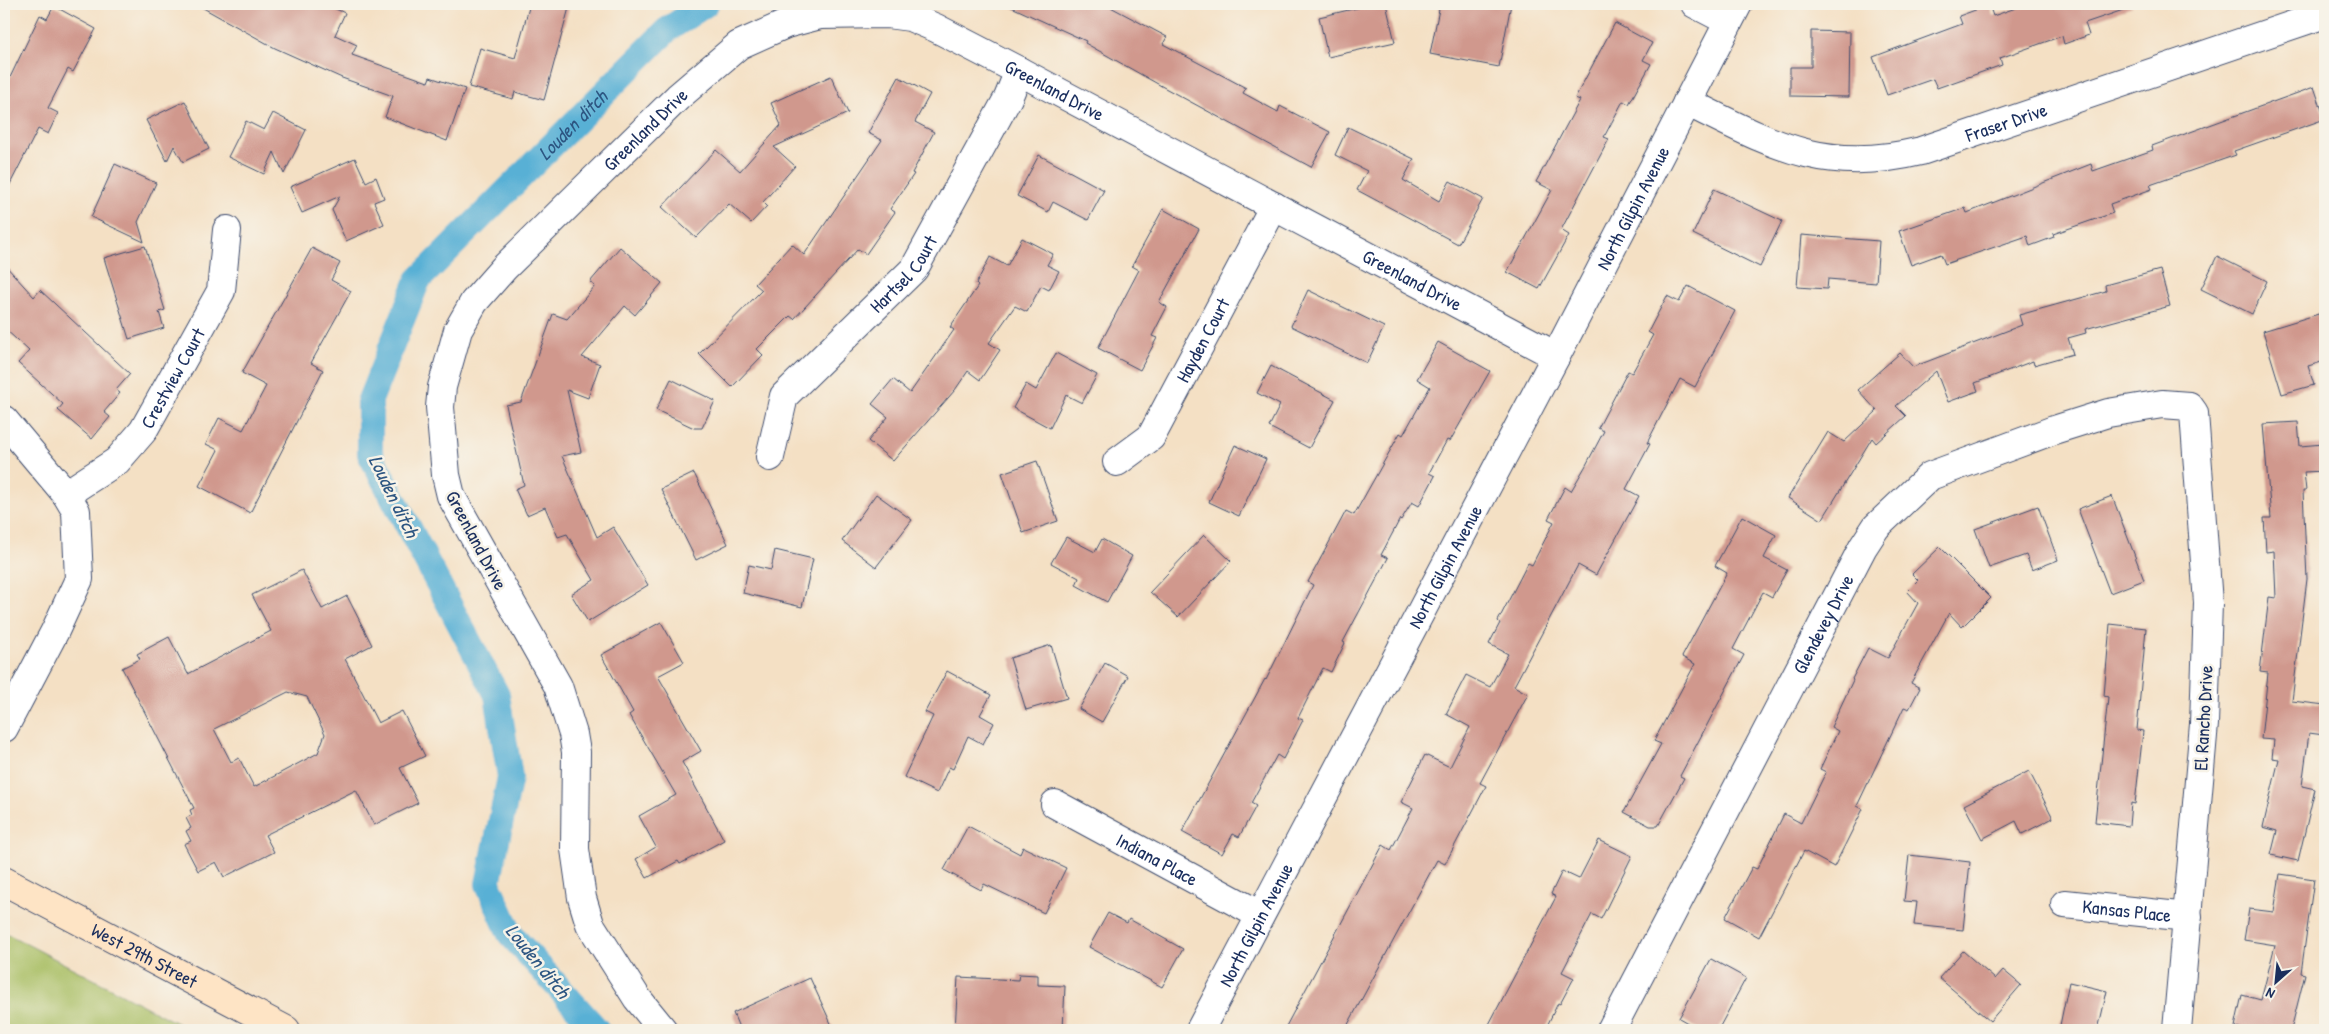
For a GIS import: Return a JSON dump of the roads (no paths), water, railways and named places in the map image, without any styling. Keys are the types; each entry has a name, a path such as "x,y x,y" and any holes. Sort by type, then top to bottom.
{"main road":[{"name":"West 29th Street","path":"4,881 286,1030"}],"street":[{"path":"1695,4 1733,12"},
{"name":"North Gilpin Avenue","path":"1200,1030 1556,356 1733,12"},
{"name":"Greenland Drive","path":"663,1030 637,998 590,924 582,898 575,849 576,752 573,734 558,686 451,496 446,475 440,407 442,387 458,330 474,302 504,268 678,97 739,45 786,24 820,15 887,14 910,17 936,28 1019,71 1556,356"},
{"name":"Fraser Drive","path":"1687,102 1754,136 1802,154 1858,160 1893,158 1921,151 2325,14"},
{"name":"Hartsel Court","path":"770,457 784,396 914,269 1008,98 1019,71"},
{"name":"Hayden Court","path":"1117,462 1151,437 1274,206"},
{"name":"Crestview Court","path":"66,494 117,461 144,431 221,291 227,230"},
{"name":"Glendevey Drive","path":"1611,1030 1863,547 1876,528 1930,476 1966,461 2108,413 2162,404 2190,406"},
{"name":"El Rancho Drive","path":"2177,1030 2204,724 2208,603 2194,413 2190,406"},
{"path":"4,420 66,494 76,511 79,579 55,631 4,728"},
{"name":"Indiana Place","path":"1055,804 1260,916"},
{"name":"Kansas Place","path":"2065,904 2188,917"}],"waterway":[{"name":"Louden ditch","path":"597,1030 510,934 488,884 510,777 497,695 370,454 370,400 418,280 667,30 706,4"}]}
